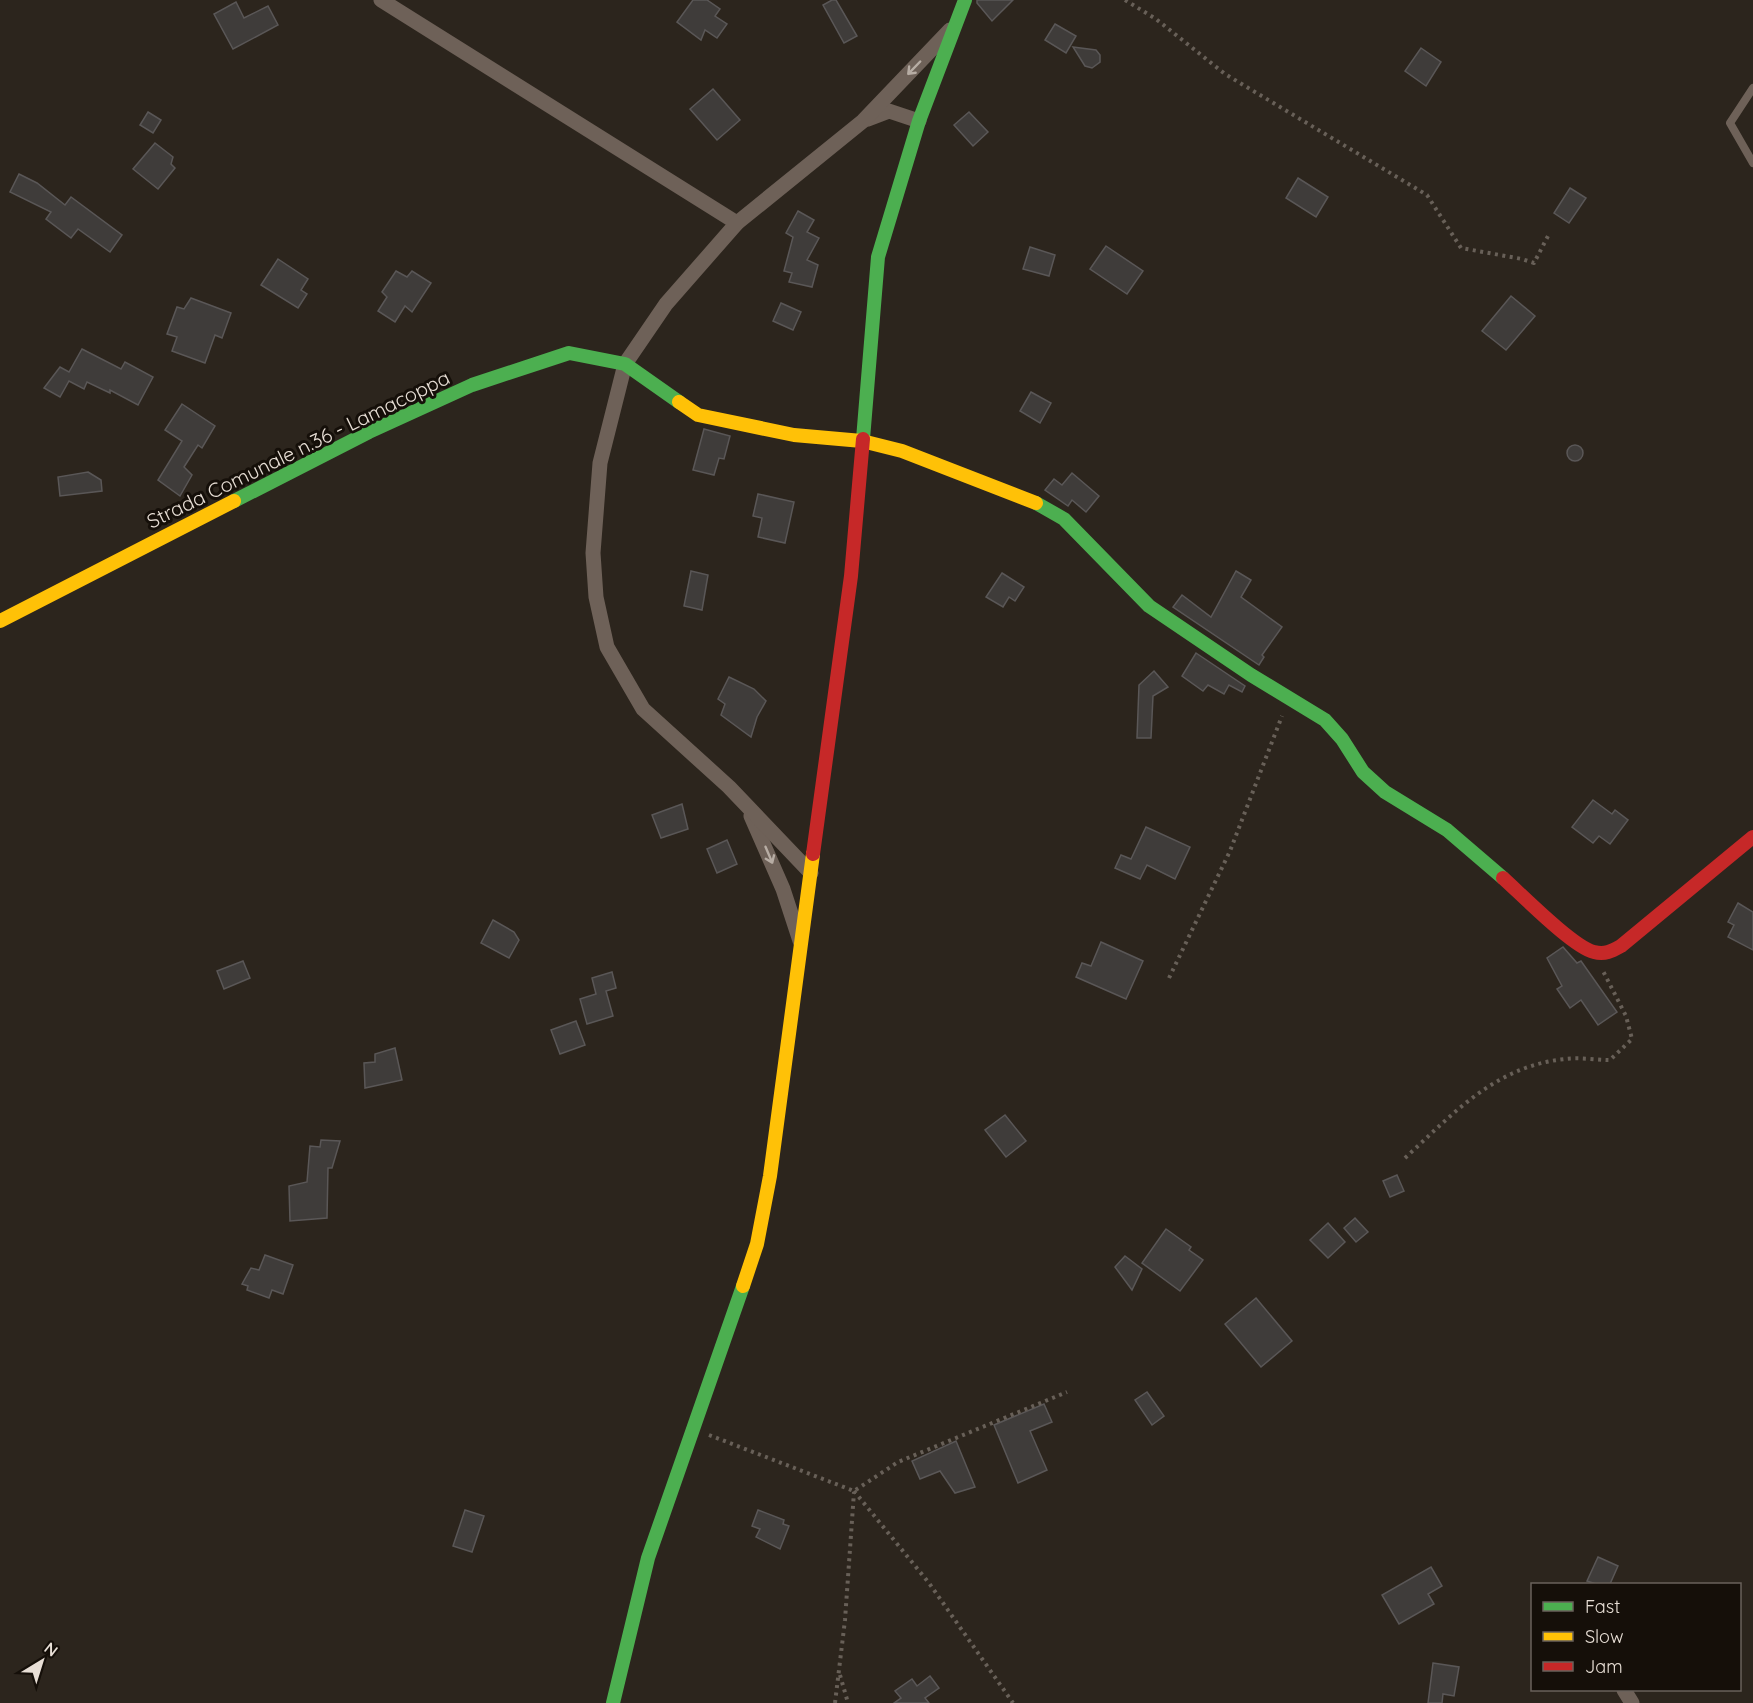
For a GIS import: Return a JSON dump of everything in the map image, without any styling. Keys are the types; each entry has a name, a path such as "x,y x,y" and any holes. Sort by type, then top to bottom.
{"street":[{"path":"381,0 737,223"},
{"path":"613,1703 648,1558 757,1244 770,1176 851,576 878,257 919,121 965,0"},
{"path":"811,873 729,787 644,709 607,648 596,597 593,553 600,463 625,364 666,304 737,223 863,121 954,26"},
{"path":"863,121 889,111 919,121"},
{"name":"Strada Comunale n.36 - Lamacoppa","path":"0,621 369,432 472,385 569,353 625,364"},
{"path":"625,364 698,415 794,435 862,441 902,450 1042,505 1064,519 1149,606 1289,699 1325,720 1342,739 1363,772 1385,792 1447,830 1536,909 1576,942 1593,952 1607,952 1621,946 1753,837"},
{"path":"729,787 758,828 783,888 801,943"}],"lane":[{"path":"1753,88 1730,123 1753,163"}],"path":[{"path":"1125,0 1156,19 1225,74 1427,195 1461,248 1522,258 1534,263 1549,234"},
{"path":"1168,978 1230,851 1289,699"},
{"path":"1404,1158 1471,1097 1513,1070 1565,1059 1611,1060 1632,1039 1626,1016 1593,952"},
{"path":"854,1491 898,1462 1067,1392"},
{"path":"692,1428 854,1491 929,1583 1013,1703"},
{"path":"835,1703 854,1491"},
{"path":"839,1672 848,1703"}],"building":[{"path":"693,0 707,0 720,9 715,16 727,24 717,38 705,30 701,40 677,22"},
{"path":"836,0 857,36 844,43 823,5"},
{"path":"977,0 1013,0 992,21"},
{"path":"236,2 244,18 268,6 278,25 233,49 214,14"},
{"path":"1055,24 1076,36 1066,53 1045,40"},
{"path":"1073,47 1096,50 1100,55 1100,62 1092,68 1085,66"},
{"path":"1421,48 1441,62 1426,86 1405,71"},
{"path":"713,89 740,120 717,140 690,109"},
{"path":"148,112 161,120 153,133 140,125"},
{"path":"969,112 988,132 973,146 954,125"},
{"path":"155,143 173,157 171,164 175,168 158,189 133,169"},
{"path":"19,174 37,183 65,205 71,197 122,235 110,252 78,229 71,238 46,219 51,212 10,192"},
{"path":"1298,178 1328,197 1316,217 1286,198"},
{"path":"1570,188 1586,198 1569,223 1554,213"},
{"path":"798,211 814,220 807,232 819,238 807,260 818,265 812,287 789,282 792,273 784,271 793,237 786,233"},
{"path":"1106,246 1143,271 1127,294 1090,269"},
{"path":"1030,247 1055,255 1049,276 1023,269"},
{"path":"278,259 308,279 301,290 307,294 298,308 261,285"},
{"path":"396,271 407,277 412,271 431,283 412,312 405,306 395,322 378,311 387,297 382,292"},
{"path":"1511,296 1535,316 1506,350 1482,331"},
{"path":"191,298 231,313 222,338 215,335 205,363 172,351 177,337 167,334 177,307 184,309"},
{"path":"781,303 801,312 793,330 773,321"},
{"path":"82,349 121,369 125,362 153,377 138,405 110,390 110,393 87,382 84,389 69,381 60,397 44,388 60,367 69,372"},
{"path":"1031,392 1051,403 1040,423 1020,411"},
{"path":"182,404 215,426 202,448 198,445 184,467 192,475 180,496 158,480 182,441 165,430"},
{"path":"704,429 730,436 724,459 719,458 714,475 693,470"},
{"path":"1572,445 1578,445 1583,453 1581,459 1572,461 1567,456 1567,450"},
{"path":"88,472 101,480 102,491 60,496 58,477"},
{"path":"1072,473 1099,496 1086,512 1072,500 1068,506 1045,490 1054,479 1062,485"},
{"path":"758,494 794,502 785,543 758,537 762,518 753,516"},
{"path":"691,571 708,575 702,610 684,606"},
{"path":"1236,571 1251,580 1241,597 1282,627 1262,655 1264,657 1259,665 1173,607 1182,595 1211,617"},
{"path":"1002,573 1024,587 1015,601 1009,597 1003,607 986,597"},
{"path":"1196,653 1245,686 1242,692 1229,685 1224,694 1208,685 1203,691 1182,676"},
{"path":"1154,671 1168,687 1153,696 1151,738 1137,738 1139,685"},
{"path":"729,677 754,689 766,701 757,717 751,737 721,715 725,704 718,699"},
{"path":"1593,800 1612,814 1615,810 1628,820 1610,844 1599,836 1593,843 1572,827"},
{"path":"682,804 688,829 661,838 652,815"},
{"path":"1146,827 1190,847 1175,879 1147,865 1140,879 1115,868 1121,855 1131,859"},
{"path":"727,840 737,864 717,873 707,849"},
{"path":"1738,903 1753,912 1753,950 1728,937 1734,925 1728,922"},
{"path":"493,920 514,932 519,940 509,958 481,943"},
{"path":"1101,942 1143,961 1126,999 1076,977 1082,963 1091,966"},
{"path":"1563,947 1577,963 1581,961 1617,1012 1598,1025 1581,1000 1570,1008 1557,989 1562,986 1547,958"},
{"path":"243,961 250,978 224,989 217,971"},
{"path":"612,972 616,988 606,991 613,1016 587,1024 580,999 596,994 592,978"},
{"path":"576,1021 585,1045 560,1054 551,1030"},
{"path":"395,1048 402,1080 365,1088 364,1063 375,1062 375,1054"},
{"path":"1005,1115 1026,1141 1006,1157 985,1130"},
{"path":"321,1140 340,1141 332,1168 328,1168 327,1218 290,1221 289,1186 307,1182 310,1146 320,1147"},
{"path":"1397,1175 1404,1191 1390,1197 1383,1181"},
{"path":"1355,1218 1368,1232 1356,1242 1344,1228"},
{"path":"1328,1223 1345,1242 1328,1258 1310,1240"},
{"path":"1166,1229 1191,1247 1189,1250 1203,1260 1180,1291 1142,1263"},
{"path":"265,1255 293,1265 283,1294 272,1290 269,1298 247,1290 248,1286 242,1284 251,1268 259,1270"},
{"path":"1125,1256 1142,1269 1132,1290 1115,1267"},
{"path":"1256,1298 1292,1341 1261,1367 1225,1324"},
{"path":"1147,1392 1164,1416 1152,1425 1135,1400"},
{"path":"1044,1404 1052,1422 1030,1431 1047,1470 1018,1483 994,1425"},
{"path":"956,1441 975,1487 955,1493 940,1471 920,1479 912,1461"},
{"path":"465,1510 484,1516 472,1552 453,1546"},
{"path":"758,1510 784,1520 783,1524 789,1526 780,1549 756,1537 760,1529 752,1526"},
{"path":"1598,1557 1618,1566 1610,1583 1587,1581"},
{"path":"1431,1567 1442,1586 1428,1594 1434,1604 1399,1624 1382,1595"},
{"path":"1433,1663 1459,1667 1454,1696 1443,1694 1442,1703 1428,1703"},
{"path":"930,1676 939,1688 925,1698 929,1703 894,1703 901,1698 895,1691 912,1679 917,1686"}],"traffic: fast":[{"path":"863,439 878,257 919,121 965,0"},
{"path":"234,501 369,432 472,385 569,353 625,364 679,402"},
{"path":"1036,503 1064,519 1149,606 1251,675 1325,720 1342,739 1363,772 1385,792 1447,830 1503,878"},
{"path":"613,1703 648,1558 743,1286"}],"traffic: slow":[{"path":"679,402 698,415 794,435 862,441 902,451 1036,503"},
{"path":"0,621 234,501"},
{"path":"743,1286 757,1244 770,1176 813,854"}],"traffic: jam":[{"path":"813,854 851,576 863,439"},
{"path":"1503,878 1574,941 1594,952 1605,953 1621,946 1753,837"}]}
